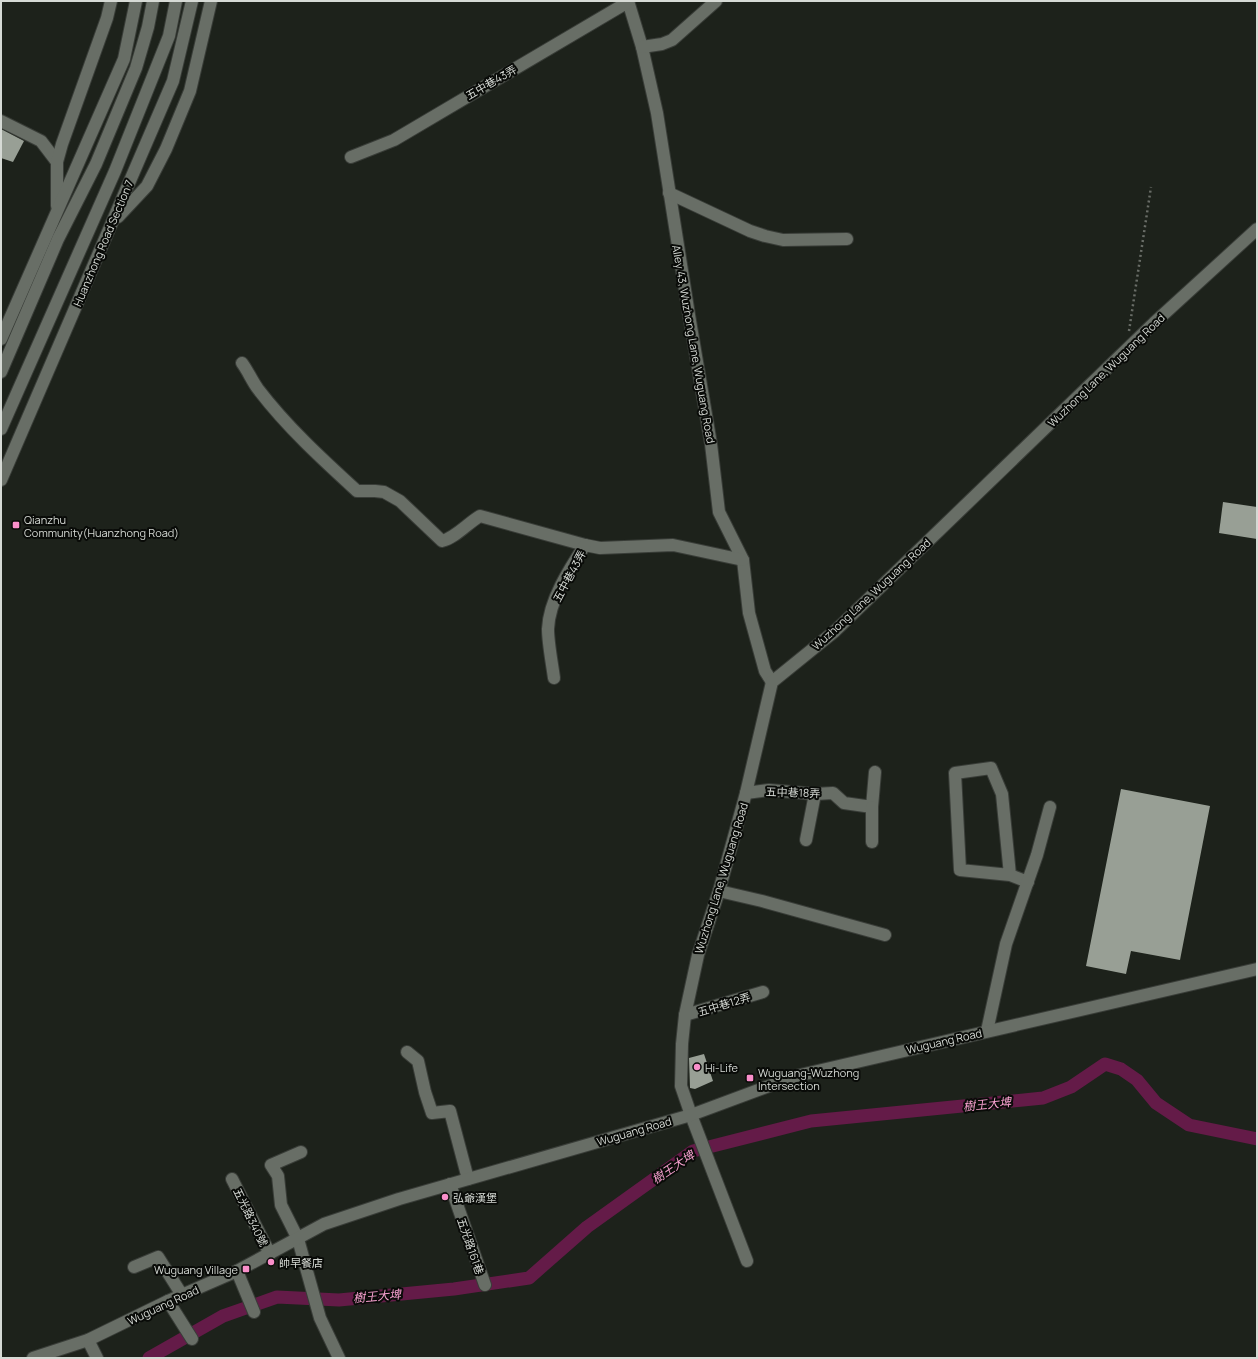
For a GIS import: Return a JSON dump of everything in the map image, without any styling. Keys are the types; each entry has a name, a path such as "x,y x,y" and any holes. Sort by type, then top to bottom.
{"street":[{"path":"57,212 57,162 107,18 111,1"},
{"path":"1,339 124,59 136,1"},
{"path":"1,372 58,239 99,157 136,68 148,27 153,1"},
{"name":"Huanzhong Road Section 7","path":"1,428 115,171 169,36 176,1"},
{"name":"Huanzhong Road Section 7","path":"1,480 173,81 192,1"},
{"path":"111,225 147,186 166,149 190,91 211,1"},
{"name":"Alley 43, Wuzhong Lane, Wuguang Road","path":"628,1 642,47 658,113 669,193 712,444 719,512 743,560 749,613 765,671 772,682"},
{"name":"五中巷43弄","path":"351,156 394,140 628,1"},
{"path":"642,47 662,44 672,40 716,1"},
{"path":"1,121 41,141 57,162"},
{"path":"669,193 750,231 765,236 783,240 847,239"},
{"name":"Wuzhong Lane, Wuguang Road","path":"747,1261 681,1086 682,1044 685,1016 698,955 719,891 746,793 772,682 835,631 1125,351 1257,229"},
{"path":"242,363 258,388 291,428 311,449 357,491 384,492 400,501 442,541 448,539 480,516 600,548 673,545 743,560"},
{"name":"五中巷43弄","path":"554,678 548,629 551,611 555,598 571,566 585,545"},
{"path":"1010,876 1002,794 991,768 955,773 960,870 1010,876 1028,882"},
{"path":"872,842 872,807 875,772"},
{"name":"五中巷18弄","path":"746,793 769,790 815,794 834,793 844,803 872,807"},
{"path":"806,840 815,794"},
{"path":"987,1031 1006,944 1037,855 1050,807"},
{"path":"719,891 762,901 885,935"},
{"name":"Wuguang Road","path":"32,1358 88,1340 168,1301 237,1271 324,1224 399,1199 691,1115 796,1076 1257,969"},
{"name":"五中巷12弄","path":"685,1016 763,992"},
{"path":"407,1052 418,1061 425,1092 432,1113 450,1111 468,1179"},
{"path":"301,1152 272,1165 278,1176 280,1205 298,1239 320,1318 339,1358"},
{"name":"五光路340號","path":"232,1179 270,1254"},
{"name":"五光路161巷","path":"450,1184 484,1285"},
{"path":"134,1267 158,1257 182,1295"},
{"path":"237,1271 254,1312"},
{"path":"168,1301 192,1339"},
{"path":"88,1340 97,1358"}],"path":[{"path":"1125,351 1151,187"}],"building":[{"path":"1,129 24,141 13,162 1,158"},
{"path":"1223,502 1257,507 1257,539 1219,533"},
{"path":"1121,789 1210,806 1180,960 1131,951 1126,974 1086,966"},
{"name":"Hi-Life","path":"704,1054 713,1081 695,1089 690,1088 689,1058"}],"waterway":[{"name":"樹王大埤","path":"149,1358 223,1316 277,1297 339,1300 454,1289 529,1278 587,1227 693,1151 811,1121 1043,1098 1071,1087 1105,1064 1121,1069 1137,1080 1156,1103 1189,1125 1257,1139"}],"place":[{"name":"Qianzhu Community(Huanzhong Road)","path":"16,525"},
{"name":"Hi-Life","path":"697,1067"},
{"name":"Wuguang-Wuzhong Intersection","path":"750,1078"},
{"name":"弘爺漢堡","path":"445,1197"},
{"name":"帥早餐店","path":"271,1262"},
{"name":"Wuguang Village","path":"246,1269"}]}
